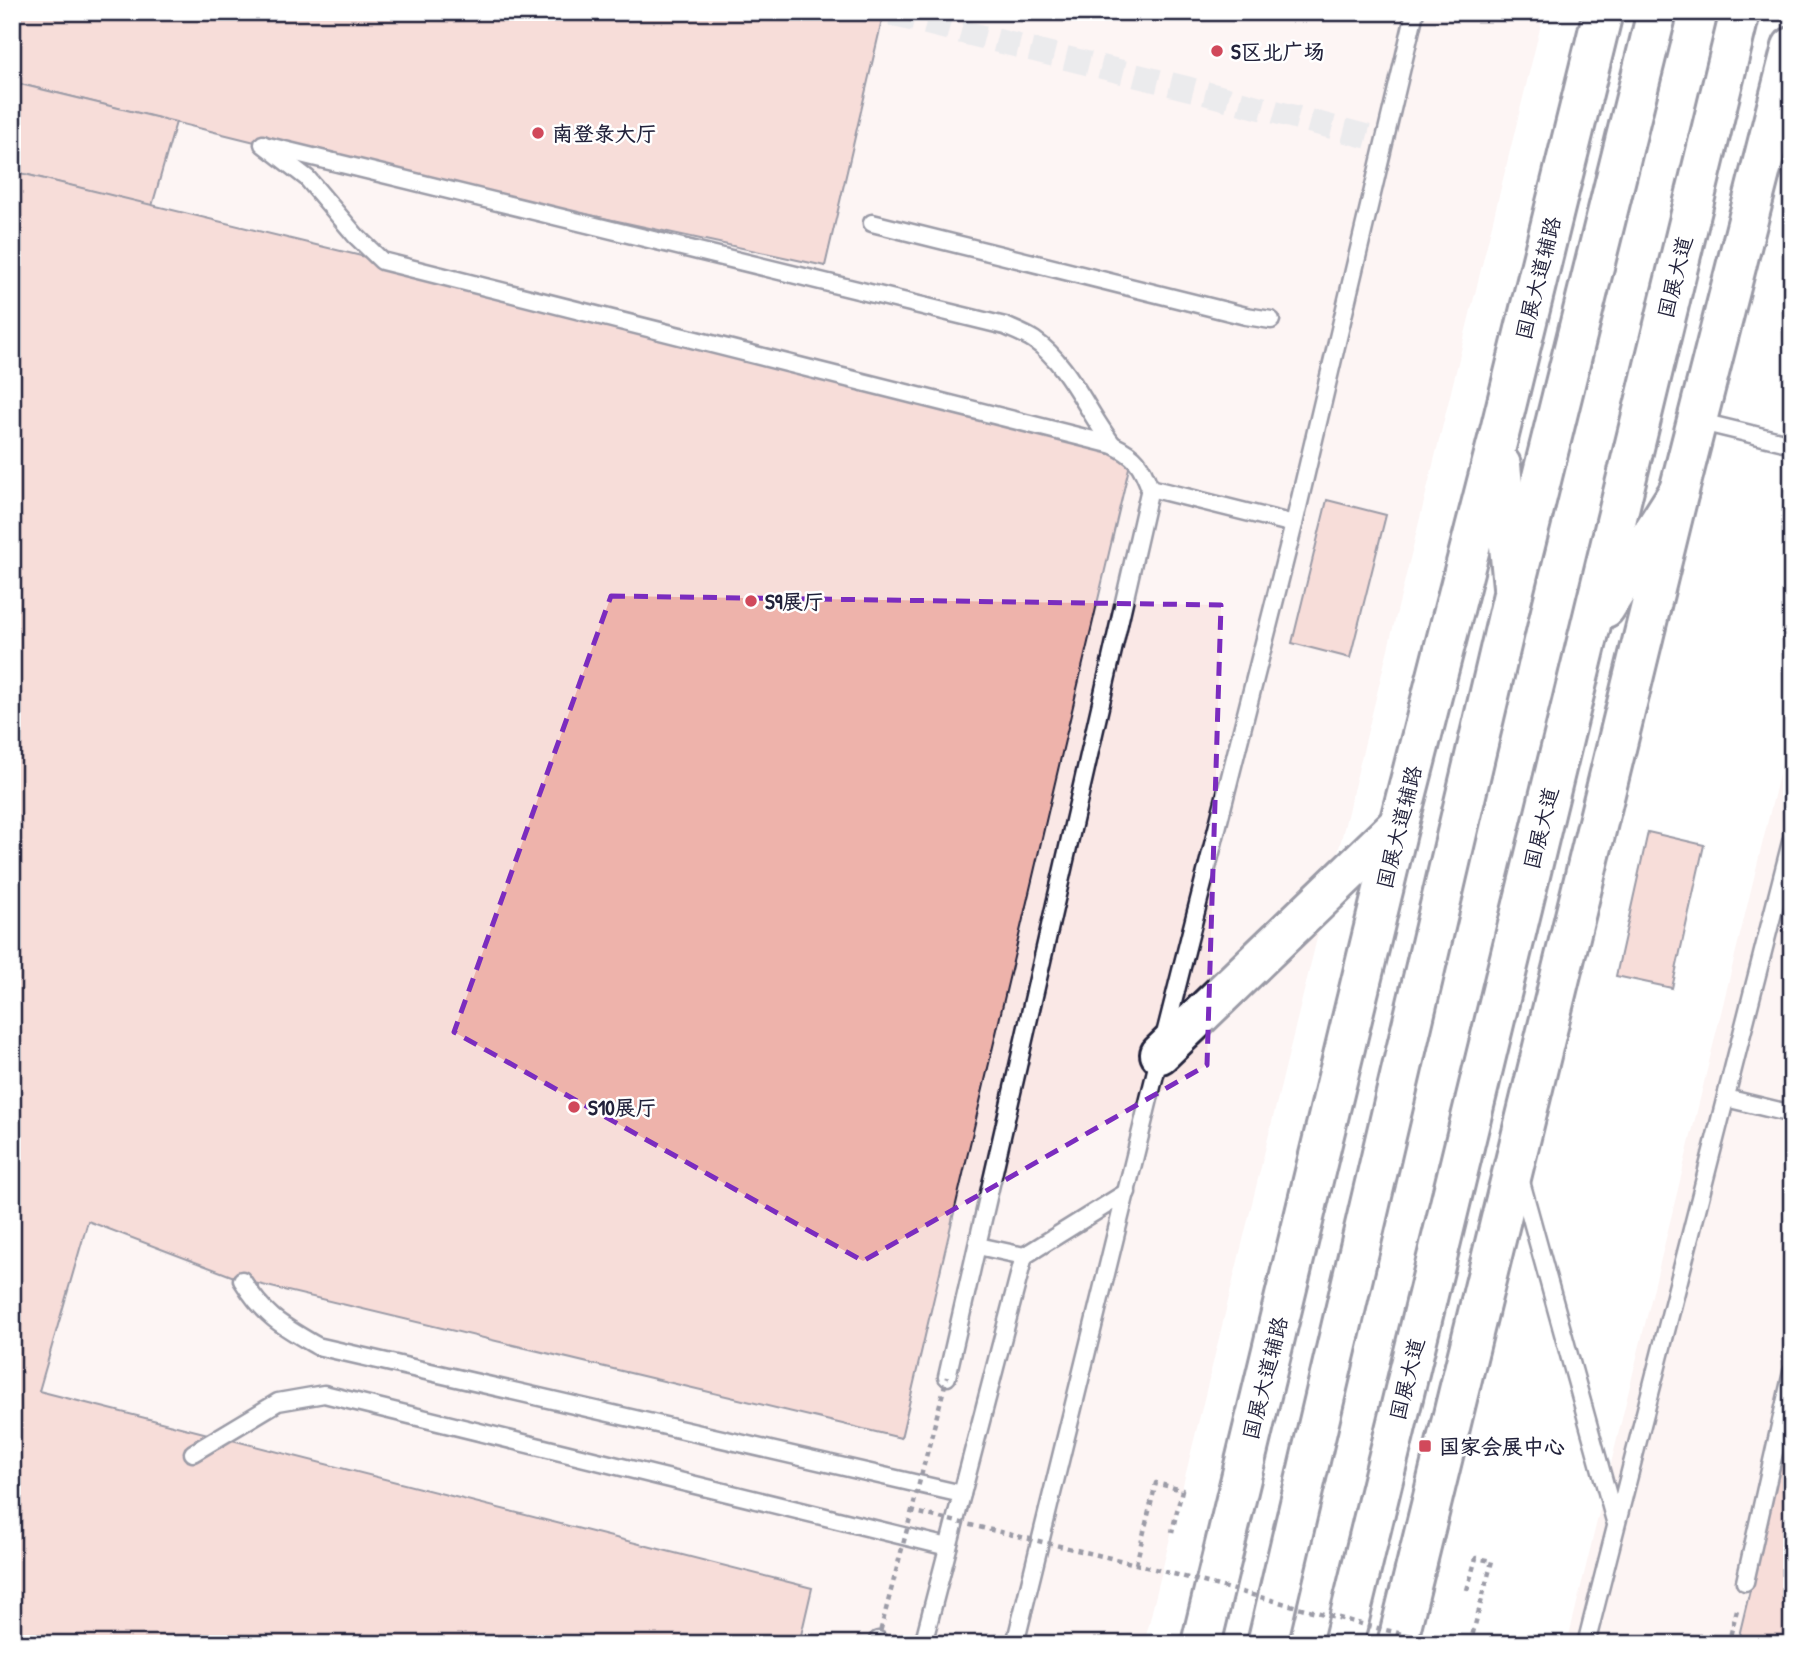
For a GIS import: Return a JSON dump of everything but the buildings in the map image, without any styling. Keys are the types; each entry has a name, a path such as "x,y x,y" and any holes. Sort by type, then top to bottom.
{"street":[{"name":"国展大道辅路","path":"1201,1644 1399,824 1498,439 1603,12"},
{"path":"1267,1644 1513,593 1657,12"},
{"name":"国展大道","path":"1343,1644 1740,12"},
{"path":"1397,1644 1679,491 1792,47"},
{"path":"1498,439 1513,593"},
{"path":"1588,636 1679,491"},
{"path":"1160,1054 1399,824"}],"lane":[{"path":"1015,1644 1294,524 1415,12"},
{"path":"947,1377 1150,488 1144,470 1132,455 1112,445 382,261 356,236 307,178 263,144 1005,326 1035,341 1058,364 1078,390 1094,421 1112,445"},
{"path":"872,223 1271,320"},
{"path":"1697,421 1792,444"},
{"path":"1150,488 1294,524"},
{"path":"1587,1644 1615,1523 1792,838"},
{"path":"1726,1098 1792,1114"},
{"path":"1515,1161 1615,1523"},
{"path":"978,1247 1024,1256 1128,1192"},
{"path":"923,1644 1024,1256"},
{"path":"242,1280 255,1301 278,1323 317,1346 962,1494"},
{"path":"1745,1582 1792,1372"},
{"path":"193,1453 278,1402 324,1394 948,1547"}],"path":[{"path":"877,1642 947,1377"},
{"path":"1136,1564 1156,1483 1182,1490 1172,1532"},
{"path":"911,1511 1136,1564 1444,1644"},
{"path":"1466,1590 1476,1558 1492,1562 1470,1644"},
{"path":"1728,1644 1745,1582"}],"highlighted area":[{"path":"611,596 1221,605 1207,1065 863,1261 454,1032"}],"shaded area":[{"path":"12,12 1544,12 1144,1644 12,1644"},
{"path":"1792,722 1792,1644 1567,1644"}],"tunnel":[{"path":"891,14 1384,141"}],"place":[{"name":"S区北广场","path":"1217,51"},
{"name":"南登录大厅","path":"538,133"},
{"name":"S9展厅","path":"751,601"},
{"name":"S10展厅","path":"574,1107"},
{"name":"国家会展中心","path":"1425,1446"}]}
